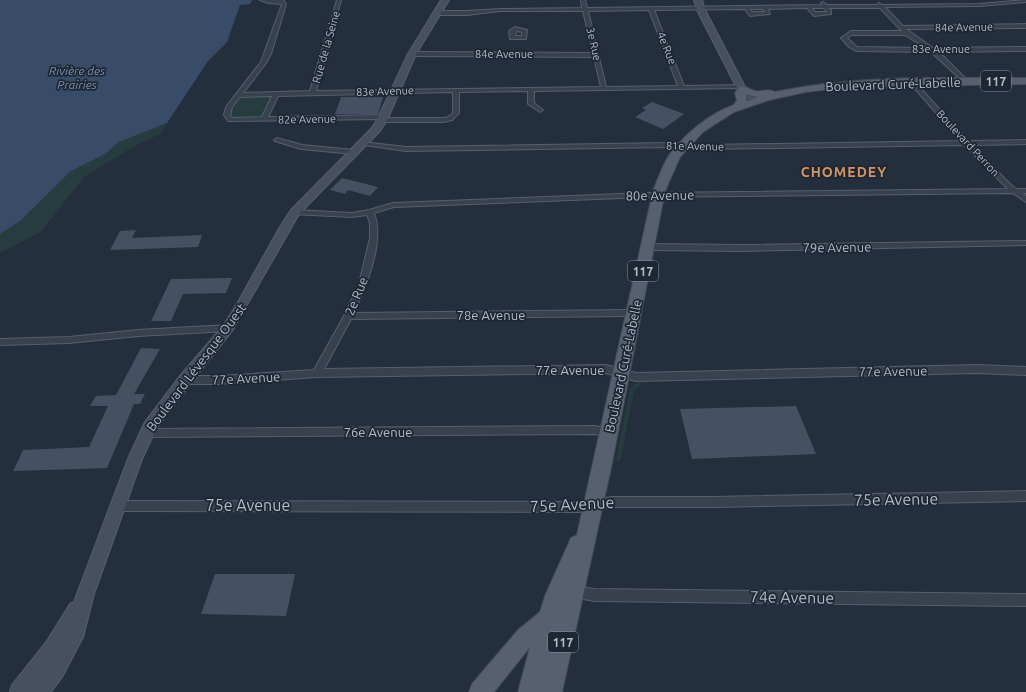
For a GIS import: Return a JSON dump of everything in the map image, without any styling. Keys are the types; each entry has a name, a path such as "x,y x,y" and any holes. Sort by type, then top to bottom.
{"main road":[{"name":"Boulevard Curé-Labelle","path":"551,692 566,590 591,512 610,432 658,195 667,170 683,146 709,123 738,108 785,93 815,87 849,83 1026,81"},
{"path":"738,108 742,101 740,93 741,88 755,94 785,93"},
{"name":"Boulevard Curé-Labelle","path":"528,692 547,619 566,590"},
{"path":"480,692 525,637 547,619"}],"street":[{"path":"239,95 264,62 268,54 284,4 282,1 268,2 262,0"},
{"name":"Rue de la Seine","path":"312,93 339,0"},
{"name":"Boulevard Lévesque Ouest","path":"40,692 70,645 85,594 146,433 185,380 228,328 295,212 317,188 375,131 383,119 394,91 412,54 445,0"},
{"name":"3e Rue","path":"583,0 604,88"},
{"path":"692,0 694,6 746,7 993,4 1024,2"},
{"path":"808,6 814,14 828,13 829,11 821,0"},
{"path":"875,0 906,33 932,50 966,82"},
{"path":"438,12 700,6"},
{"path":"700,6 741,88 756,101"},
{"path":"746,7 750,14 765,15 768,14 764,6"},
{"name":"4e Rue","path":"651,8 682,88"},
{"name":"84e Avenue","path":"902,28 1026,26"},
{"name":"83e Avenue","path":"906,33 851,33 844,38 856,49 1026,49"},
{"name":"84e Avenue","path":"412,54 509,46 596,55"},
{"name":"Boulevard Perron","path":"912,82 983,162 1014,191 1026,200"},
{"name":"83e Avenue","path":"239,95 456,90 741,88"},
{"path":"531,89 531,104 540,110"},
{"name":"82e Avenue","path":"239,95 229,107 226,116 230,120 444,120 450,119 456,113 456,90"},
{"path":"264,119 276,94"},
{"path":"277,140 301,147 354,152"},
{"name":"81e Avenue","path":"364,143 406,149 1026,142"},
{"name":"80e Avenue","path":"295,212 352,215 370,212 393,205 658,195 1026,191"},
{"name":"2e Rue","path":"317,373 348,316 363,284 374,238 374,223 370,212"},
{"name":"79e Avenue","path":"648,247 740,248 1026,243"},
{"name":"78e Avenue","path":"348,316 634,313"},
{"path":"0,342 68,340 138,332 228,328"},
{"name":"77e Avenue","path":"185,380 219,380 317,373 606,369 636,377 977,369 1026,371"},
{"name":"76e Avenue","path":"146,433 594,430 610,432"},
{"name":"75e Avenue","path":"118,506 579,507 591,512 627,502 1026,496"},
{"name":"74e Avenue","path":"566,590 594,595 1026,600"},
{"name":"Boulevard Lévesque Ouest","path":"18,692 53,648 85,594"}],"green space":[{"path":"276,94 264,119 230,120 229,107 239,95"},
{"path":"167,123 160,134 136,145 84,177 41,232 0,253 0,234 20,221 71,171 105,154 119,142"},
{"path":"641,383 638,388 634,390 621,457 619,461 616,461 630,388 633,388 633,384"}],"water":[{"name":"Rivière des Prairies","path":"0,0 252,0 250,4 240,5 227,42 208,61 167,123 119,142 105,154 71,171 20,221 0,234"}],"building":[{"path":"341,97 383,97 378,114 335,114"},
{"path":"652,102 684,114 663,129 635,117 646,110 642,108"},
{"path":"342,178 378,187 370,196 348,190 345,194 330,190"},
{"path":"136,230 132,238 202,235 198,247 110,250 120,231"},
{"path":"232,278 226,293 183,294 171,321 151,321 171,279"},
{"path":"141,348 160,349 134,394 145,394 140,404 134,404 107,468 13,471 23,450 89,447 108,406 90,406 96,396 116,395"},
{"path":"796,406 816,454 692,459 680,409"},
{"path":"215,574 295,574 286,616 201,614"}],"district":[{"name":"CHOMEDEY","path":"844,172"}]}
